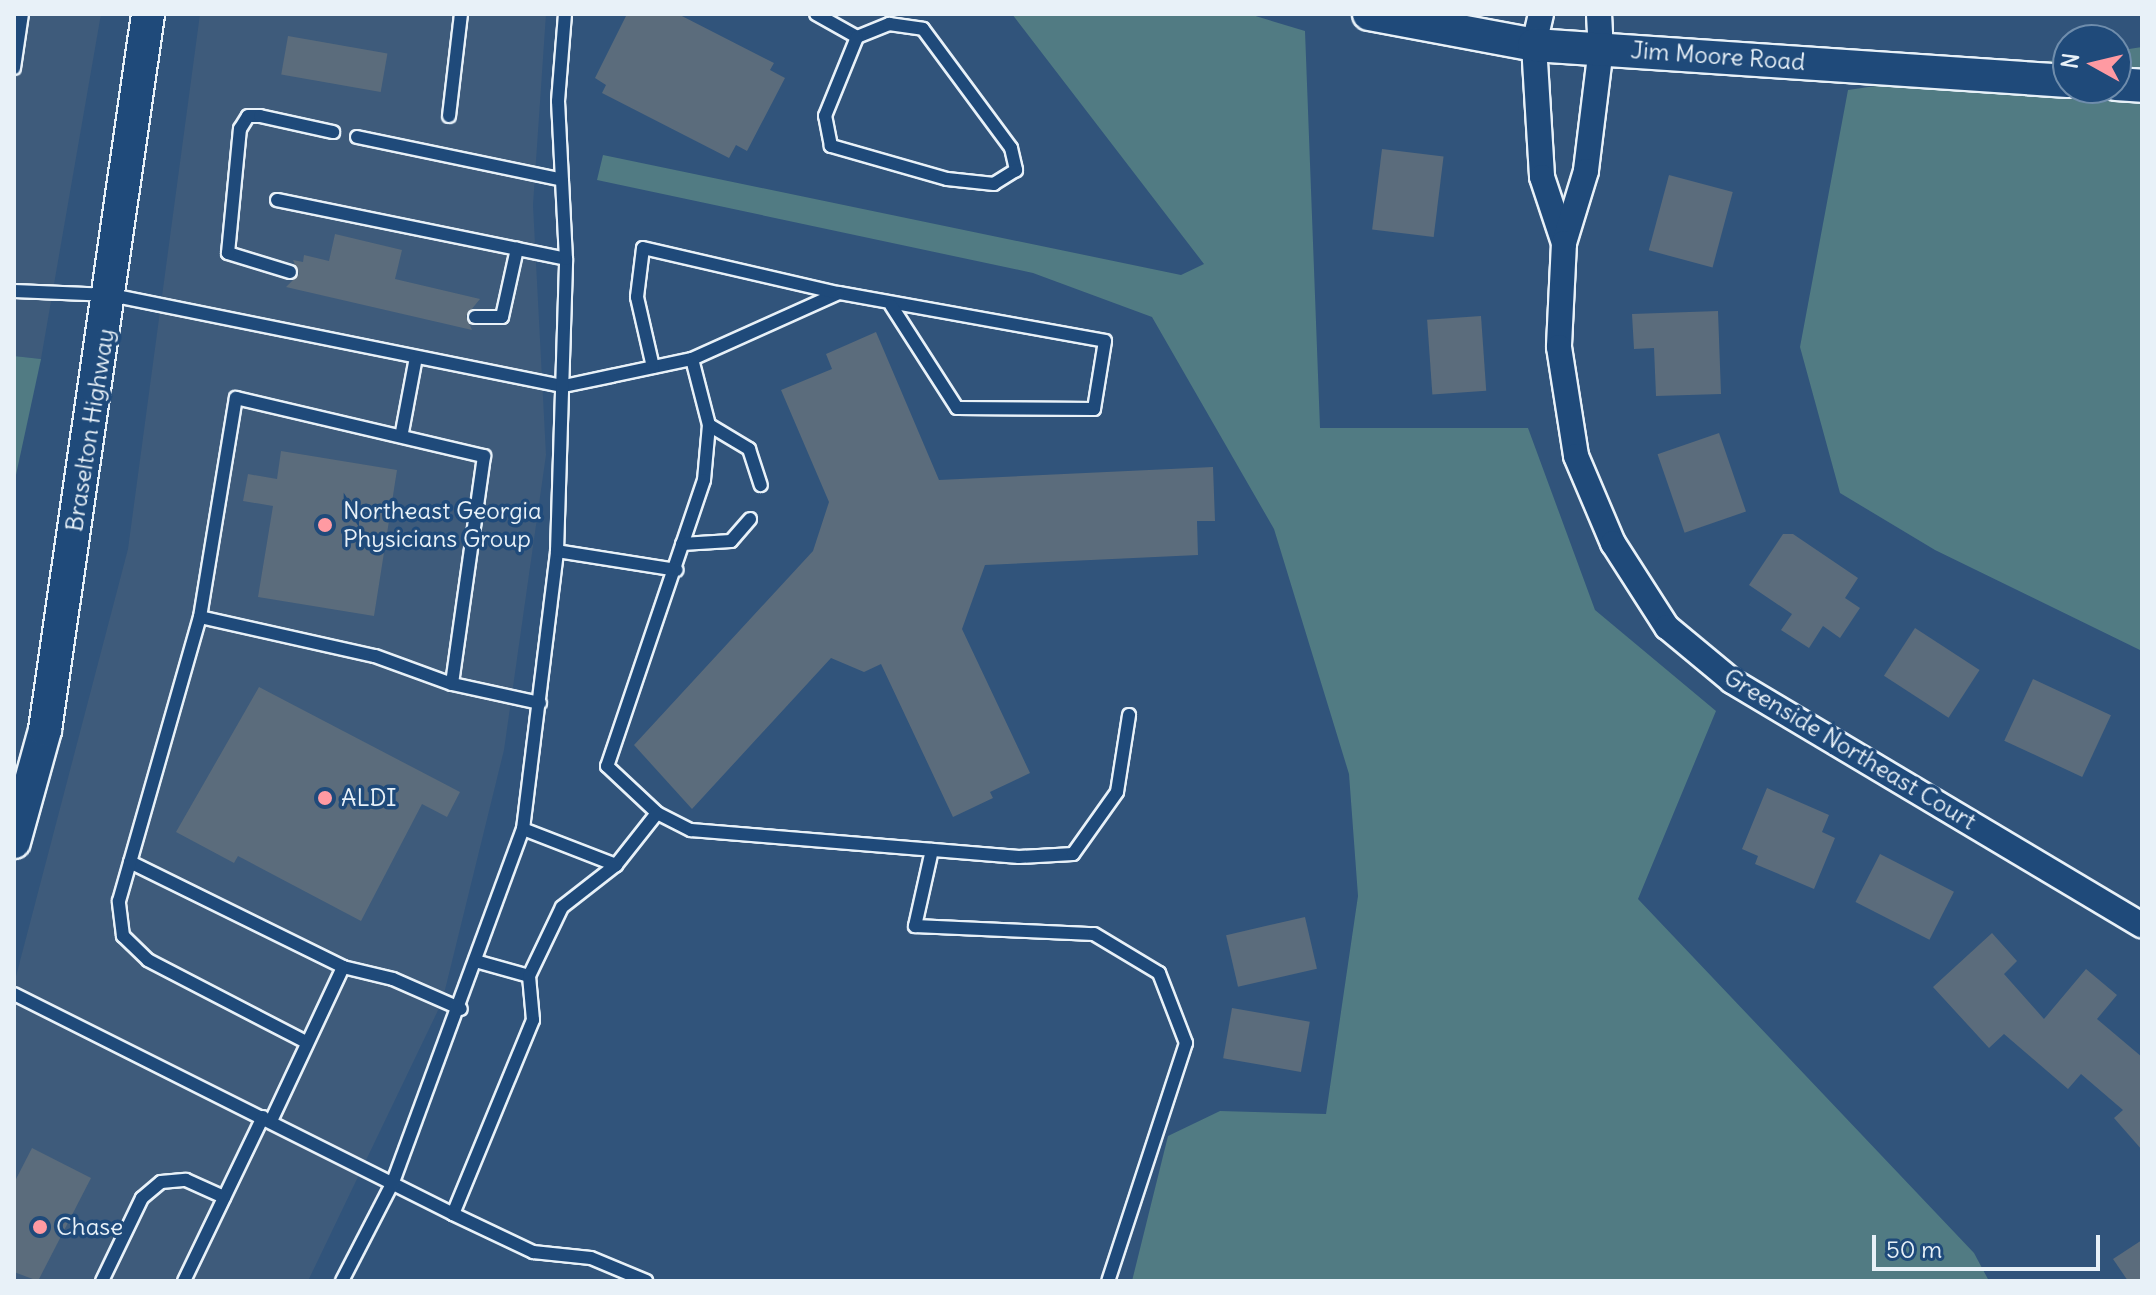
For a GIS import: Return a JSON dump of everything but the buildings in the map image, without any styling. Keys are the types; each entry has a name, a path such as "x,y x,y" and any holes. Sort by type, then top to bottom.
{"main road":[{"name":"Braselton Highway","path":"14,842 45,730 111,295 148,14"},
{"name":"Jim Moore Road","path":"1369,14 1537,29 1601,48 2052,80"}],"street":[{"name":"Greenside Northeast Court","path":"1599,14 1601,48 1586,171 1564,243 1559,347 1576,456 1613,543 1667,627 1732,681 2142,925"},
{"name":"Greenside Northeast Court","path":"1537,29 1542,177 1564,243"}],"lane":[{"path":"14,68 22,14"},
{"path":"449,116 461,14"},
{"path":"342,1281 393,1182 479,962 523,829 557,551 566,259 558,101 565,14"},
{"path":"816,14 857,37"},
{"path":"889,24 923,29 1011,148 1016,170 994,184 947,179 831,146 825,116 857,37 889,24"},
{"path":"290,272 228,253 240,129 248,116 260,116 333,132"},
{"path":"357,137 562,180"},
{"path":"277,200 566,259"},
{"path":"653,367 637,297 643,248 891,305 1105,341 1094,409 957,408 891,305"},
{"path":"475,317 502,317 517,249"},
{"path":"14,291 111,295 564,386 692,359 839,293"},
{"path":"402,432 416,357"},
{"path":"692,359 709,425 704,480 682,544 677,570 607,766 657,813 691,830 932,850 1073,854 1117,792 1129,715"},
{"path":"306,1042 148,960 123,936 119,901 200,617 236,398 402,432 484,456 452,684"},
{"path":"709,425 749,449 761,485"},
{"path":"682,544 731,541 750,519"},
{"path":"557,551 677,570"},
{"path":"200,617 375,656 452,684 540,703"},
{"path":"453,1214 533,1020 529,976 562,907 616,865 657,813"},
{"path":"523,829 616,865"},
{"path":"932,850 915,926 1094,934 1159,973 1186,1043 1108,1281"},
{"path":"130,862 343,967 393,979 461,1009"},
{"path":"479,962 529,976"},
{"path":"184,1281 343,967"},
{"path":"14,994 533,1252 591,1258 646,1281"},
{"path":"102,1281 142,1198 161,1182 186,1180 224,1197"}],"shaded area":[{"path":"14,14 101,14 41,359 14,356"},
{"path":"200,14 546,14 533,205 546,455 504,750 442,1002 308,1281 14,1281 14,984 128,549"}],"green space":[{"path":"1012,14 1249,14 1305,31 1320,428 1528,428 1595,610 1716,711 1638,899 1974,1253 1989,1281 1132,1281 1168,1136 1220,1111 1326,1114 1358,896 1349,774 1274,529 1152,317 1033,273 597,180 603,155 1181,275 1204,264"},
{"path":"2142,47 2142,651 1935,550 1840,493 1800,347 1848,90 2052,60 2052,104 2132,104 2132,49"},
{"path":"14,356 41,359 14,484"}],"place":[{"name":"Northeast Georgia Physicians Group","path":"325,525"},
{"name":"ALDI","path":"325,798"},
{"name":"Chase","path":"40,1227"}]}
